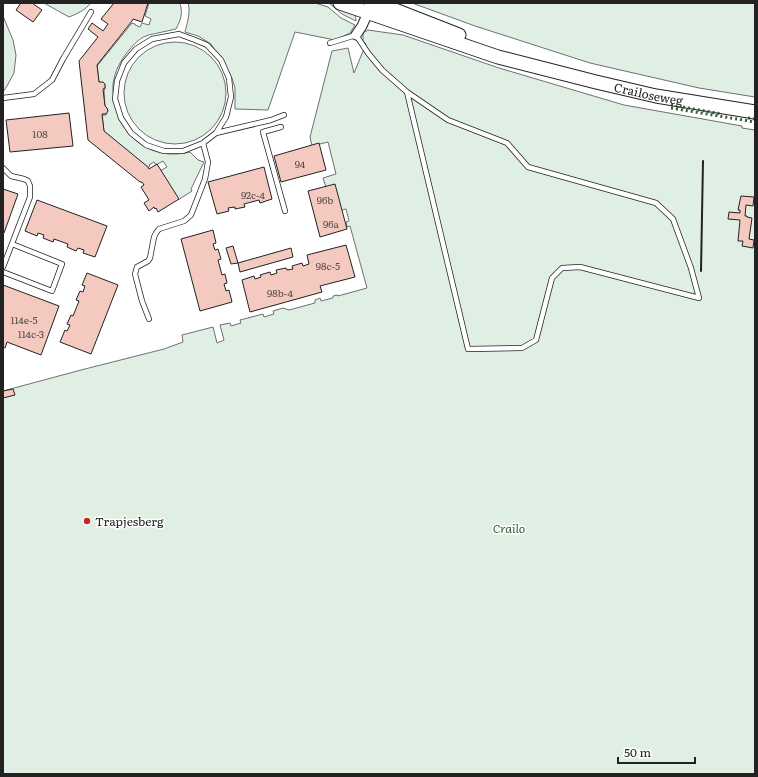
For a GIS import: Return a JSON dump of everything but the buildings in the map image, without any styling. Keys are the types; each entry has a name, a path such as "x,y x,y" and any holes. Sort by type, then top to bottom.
{"main road":[{"name":"Crailoseweg","path":"340,3 370,6 498,57 656,96 755,112"}],"street":[{"path":"356,35 362,26 370,6"}],"lane":[{"path":"3,98 34,94 52,80 91,12"},
{"path":"179,34 207,45 212,50 221,60 229,78 231,97 226,117 216,133 203,143 183,151 164,151 146,145 131,133 121,118 116,99 117,81 124,63 136,49 152,39 179,34"},
{"path":"330,43 356,35 368,54 382,70 407,92 448,120 507,143 528,167 656,203 674,219 691,268 699,298 580,267 562,268 552,278 536,340 522,348 468,349 407,92"},
{"path":"216,133 272,120 284,115"},
{"path":"281,127 264,132 285,211"},
{"path":"149,320 135,274 137,267 148,261 150,258 154,237 159,229 184,221 191,215 204,179 208,162 203,143"},
{"path":"3,168 11,176 28,181 30,186 30,197 3,267"},
{"path":"3,272 52,291 62,264 12,244"}],"green space":[{"path":"44,3 91,3 81,12 69,17"},
{"path":"149,3 180,3 181,16 179,22 176,29 148,35 139,40 132,47 122,59 116,71 113,91 119,116 125,128 132,137 142,145 152,150 164,153 176,154 190,152 198,160 204,162 191,189 192,191 178,200 160,171 167,167 163,161 156,165 154,162 147,168 104,132 102,115 106,115 107,112 107,108 105,107 105,85 99,83 97,66 132,23 140,27 142,23 149,25 151,19 145,16"},
{"path":"188,3 315,3 328,7 341,18 355,25 350,33 335,40 295,32 268,110 235,109 235,88 232,78 211,44 198,36 185,32 189,14"},
{"path":"329,3 352,11 356,21 342,14"},
{"path":"412,3 755,3 755,97 699,88 590,63 475,26"},
{"path":"3,16 13,40 16,55 14,73 3,92"},
{"name":"Crailo","path":"368,30 403,35 499,68 624,105 742,126 742,128 755,130 755,774 3,774 3,391 164,349 183,342 182,335 213,327 217,343 224,340 220,325 230,323 231,326 241,323 240,320 263,314 264,317 274,314 273,311 283,308 289,310 315,303 315,300 320,298 321,301 333,298 333,296 367,288 350,226 347,227 346,222 349,221 346,209 334,212 323,178 336,174 328,142 312,146 310,137 332,51 348,48 354,73 366,44 363,41 363,33"},
{"path":"175,42 195,46 211,57 222,73 226,93 222,113 211,129 195,140 175,144 155,140 139,129 128,113 124,93 128,73 139,57 155,46"}],"hedge":[{"path":"673,105 671,105 671,108 755,122"},
{"path":"683,107 722,114"},
{"path":"748,118 755,119"}],"wall":[{"path":"701,271 703,161"}],"place":[{"name":"Trapjesberg","path":"87,521"}]}
